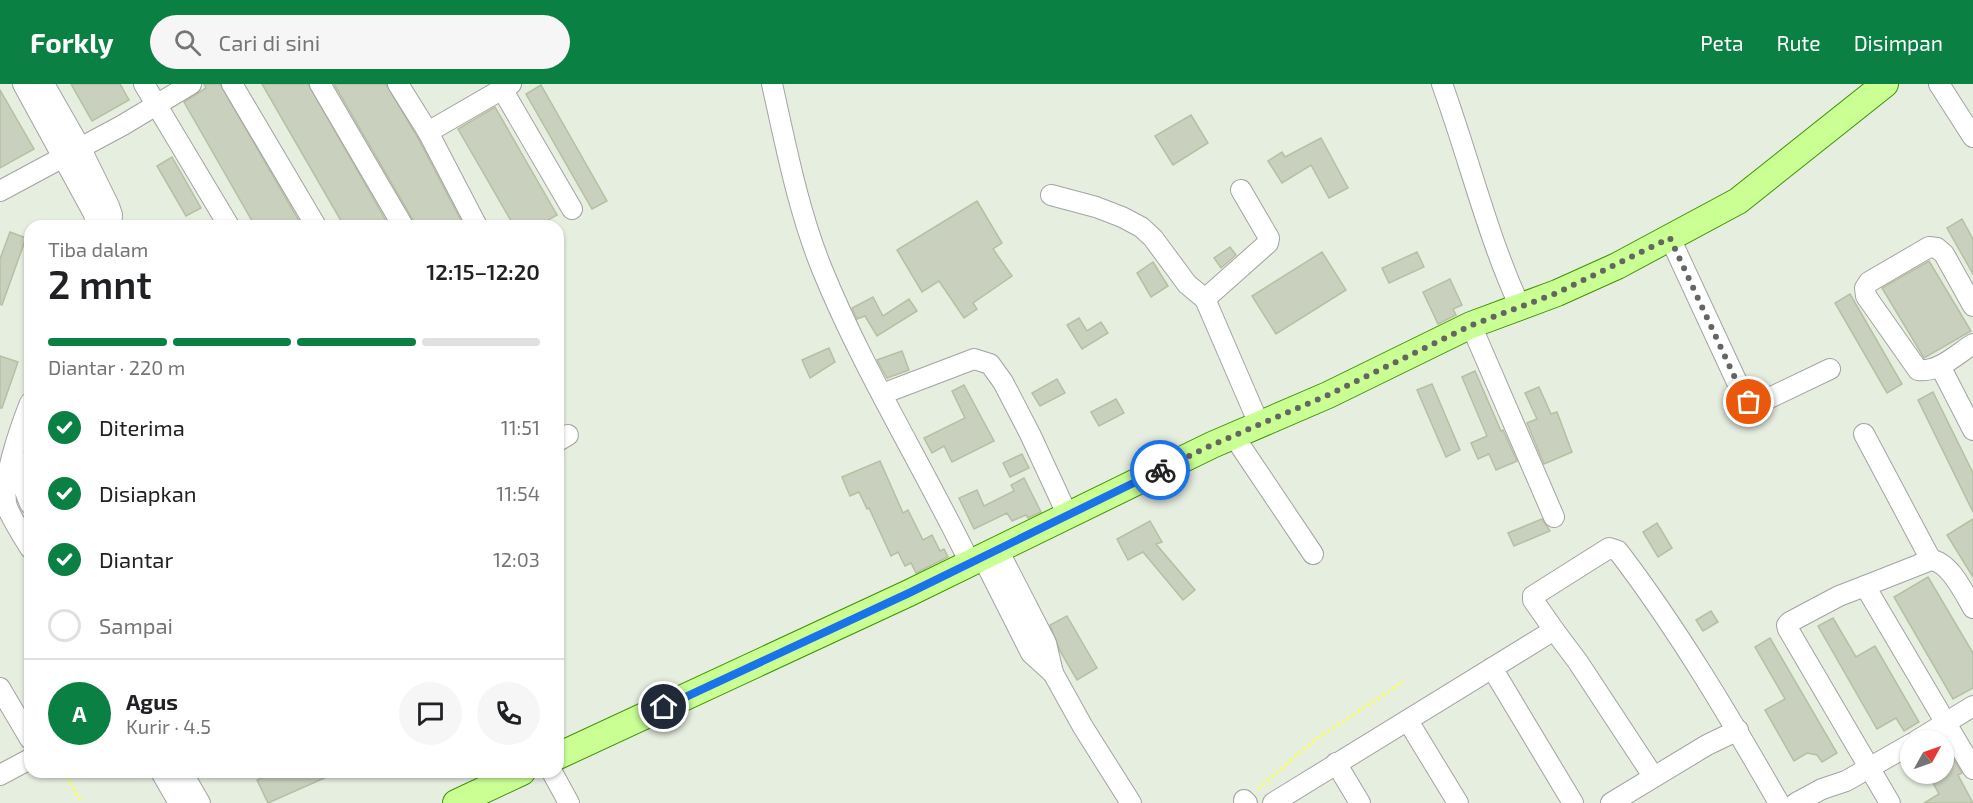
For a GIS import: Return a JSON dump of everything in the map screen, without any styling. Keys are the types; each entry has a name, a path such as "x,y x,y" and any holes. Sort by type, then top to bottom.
{"main road":[{"path":"564,753 983,557 1233,435 1328,395 1472,325 1557,293 1670,238 1738,201 1885,84"},
{"path":"456,803 509,778"}],"street":[{"path":"23,84 109,206 112,220"},
{"path":"44,84 73,153 95,220"},
{"path":"144,84 220,220"},
{"path":"0,192 73,153 191,84"},
{"path":"232,84 312,220"},
{"path":"320,84 399,220"},
{"path":"398,84 428,132 474,220"},
{"path":"772,84 808,230 853,338 882,394 983,557 1046,643 1053,673 1083,727 1131,803"},
{"path":"1939,84 1973,137"},
{"path":"428,132 506,86 572,209"},
{"path":"1449,86 1485,217 1506,276 1520,307"},
{"path":"1205,299 1268,243 1269,238 1241,190"},
{"path":"1051,195 1096,207 1141,227 1153,238 1187,284 1205,299 1259,424"},
{"path":"1670,238 1742,393 1749,402 1763,401 1830,369"},
{"path":"1973,306 1944,254 1937,248 1929,248 1869,282 1865,288 1866,296 1918,370 1925,372 1940,366 1973,344"},
{"path":"1472,325 1554,517"},
{"path":"882,394 974,359 990,364 1003,382 1026,425 1068,516"},
{"path":"1940,366 1973,430"},
{"path":"24,420 22,426 22,491 6,506 24,538"},
{"path":"1864,434 1931,560 1943,565 1973,608"},
{"path":"1233,435 1313,554"},
{"path":"1653,776 1578,662 1533,600 1533,596 1609,548 1614,548 1648,590 1679,636 1738,730 1779,803"},
{"path":"1890,803 1787,625 1839,597 1931,560"},
{"path":"1865,586 1973,769"},
{"path":"1273,803 1554,630"},
{"path":"1492,668 1573,803"},
{"path":"0,688 24,729"},
{"path":"1935,730 1973,706"},
{"path":"1408,721 1458,803"},
{"path":"1611,803 1653,776 1738,730"},
{"path":"1796,803 1822,789 1846,781 1900,751"},
{"path":"0,775 24,762"},
{"path":"1336,763 1360,803"},
{"path":"164,778 178,803"},
{"path":"185,778 200,803"},
{"path":"555,778 569,803"},
{"path":"1825,803 1846,781"}],"path":[{"path":"1245,802 1312,742 1404,681"},
{"path":"67,778 82,803"}],"building":[{"path":"71,84 120,84 129,100 92,121"},
{"path":"204,84 220,84 299,220 252,220 184,102 206,88"},
{"path":"262,84 308,84 386,220 341,220"},
{"path":"334,84 386,84 418,138 461,220 413,220"},
{"path":"541,85 607,201 592,209 526,94"},
{"path":"0,90 34,149 0,168"},
{"path":"495,107 557,215 548,220 511,220 458,129"},
{"path":"1191,115 1208,143 1173,165 1155,136"},
{"path":"1321,138 1348,188 1329,198 1311,165 1282,183 1268,161 1282,152 1285,157"},
{"path":"172,157 201,208 186,216 157,166"},
{"path":"977,201 1002,243 993,249 1012,276 973,303 977,309 964,318 939,281 922,292 897,250"},
{"path":"1962,219 1973,239 1973,274 1947,228"},
{"path":"10,232 24,237 24,244 2,305 0,304 0,259"},
{"path":"1230,247 1236,255 1221,268 1214,258"},
{"path":"1322,252 1346,290 1276,334 1252,296"},
{"path":"1417,252 1424,267 1389,283 1382,268"},
{"path":"1929,261 1971,331 1924,358 1882,288"},
{"path":"1153,262 1168,286 1151,297 1137,273"},
{"path":"1450,279 1462,305 1453,309 1456,315 1438,324 1423,292"},
{"path":"1850,294 1902,384 1887,393 1835,303"},
{"path":"873,297 883,316 909,299 917,311 877,336 865,316 857,319 852,308"},
{"path":"1079,318 1087,331 1101,322 1108,333 1082,349 1067,325"},
{"path":"829,348 835,362 810,378 802,360"},
{"path":"902,351 909,370 887,378 877,360"},
{"path":"0,356 18,362 2,408 0,408"},
{"path":"1475,371 1501,431 1503,430 1517,461 1496,470 1489,454 1478,459 1471,443 1487,436 1462,377"},
{"path":"1057,379 1065,393 1040,406 1032,393"},
{"path":"1432,384 1460,450 1446,457 1417,390"},
{"path":"964,385 994,441 952,462 944,446 932,453 924,438 965,418 952,391"},
{"path":"1539,387 1551,414 1557,412 1572,452 1544,464 1527,423 1537,419 1525,393"},
{"path":"1933,392 1973,473 1973,512 1918,400"},
{"path":"1116,399 1124,413 1099,426 1091,412"},
{"path":"1022,454 1029,468 1010,477 1003,463"},
{"path":"880,461 903,513 908,510 923,540 932,535 940,551 944,549 948,557 916,573 911,563 905,566 898,552 891,556 869,508 867,509 859,492 850,496 842,477"},
{"path":"1024,478 1041,512 1028,518 1026,515 1012,521 1007,513 974,529 959,498 977,490 984,506 1014,491 1011,485"},
{"path":"1542,519 1550,531 1514,546 1508,533"},
{"path":"1973,519 1973,577 1947,535"},
{"path":"1150,521 1162,542 1156,544 1195,590 1183,600 1143,552 1128,560 1117,539"},
{"path":"1657,523 1672,548 1658,557 1643,532"},
{"path":"1928,577 1973,653 1973,688 1953,699 1894,597"},
{"path":"1711,611 1718,622 1703,631 1696,620"},
{"path":"1067,616 1097,668 1077,680 1060,651 1050,625"},
{"path":"1833,618 1856,657 1875,646 1919,722 1903,730 1896,718 1877,729 1818,626"},
{"path":"1770,638 1837,753 1822,762 1817,755 1807,753 1794,761 1765,710 1785,699 1755,647"},
{"path":"1954,760 1962,773 1958,775 1973,803 1924,803 1939,794 1934,784 1954,784"},
{"path":"261,778 324,778 268,803 257,780"}],"way so far":[{"path":"1160,470 1240,432 1328,395 1472,325 1557,293 1617,266 1670,238 1742,393 1749,402"}],"route":[{"path":"664,707 909,593 970,562 983,558 1160,470"}]}
